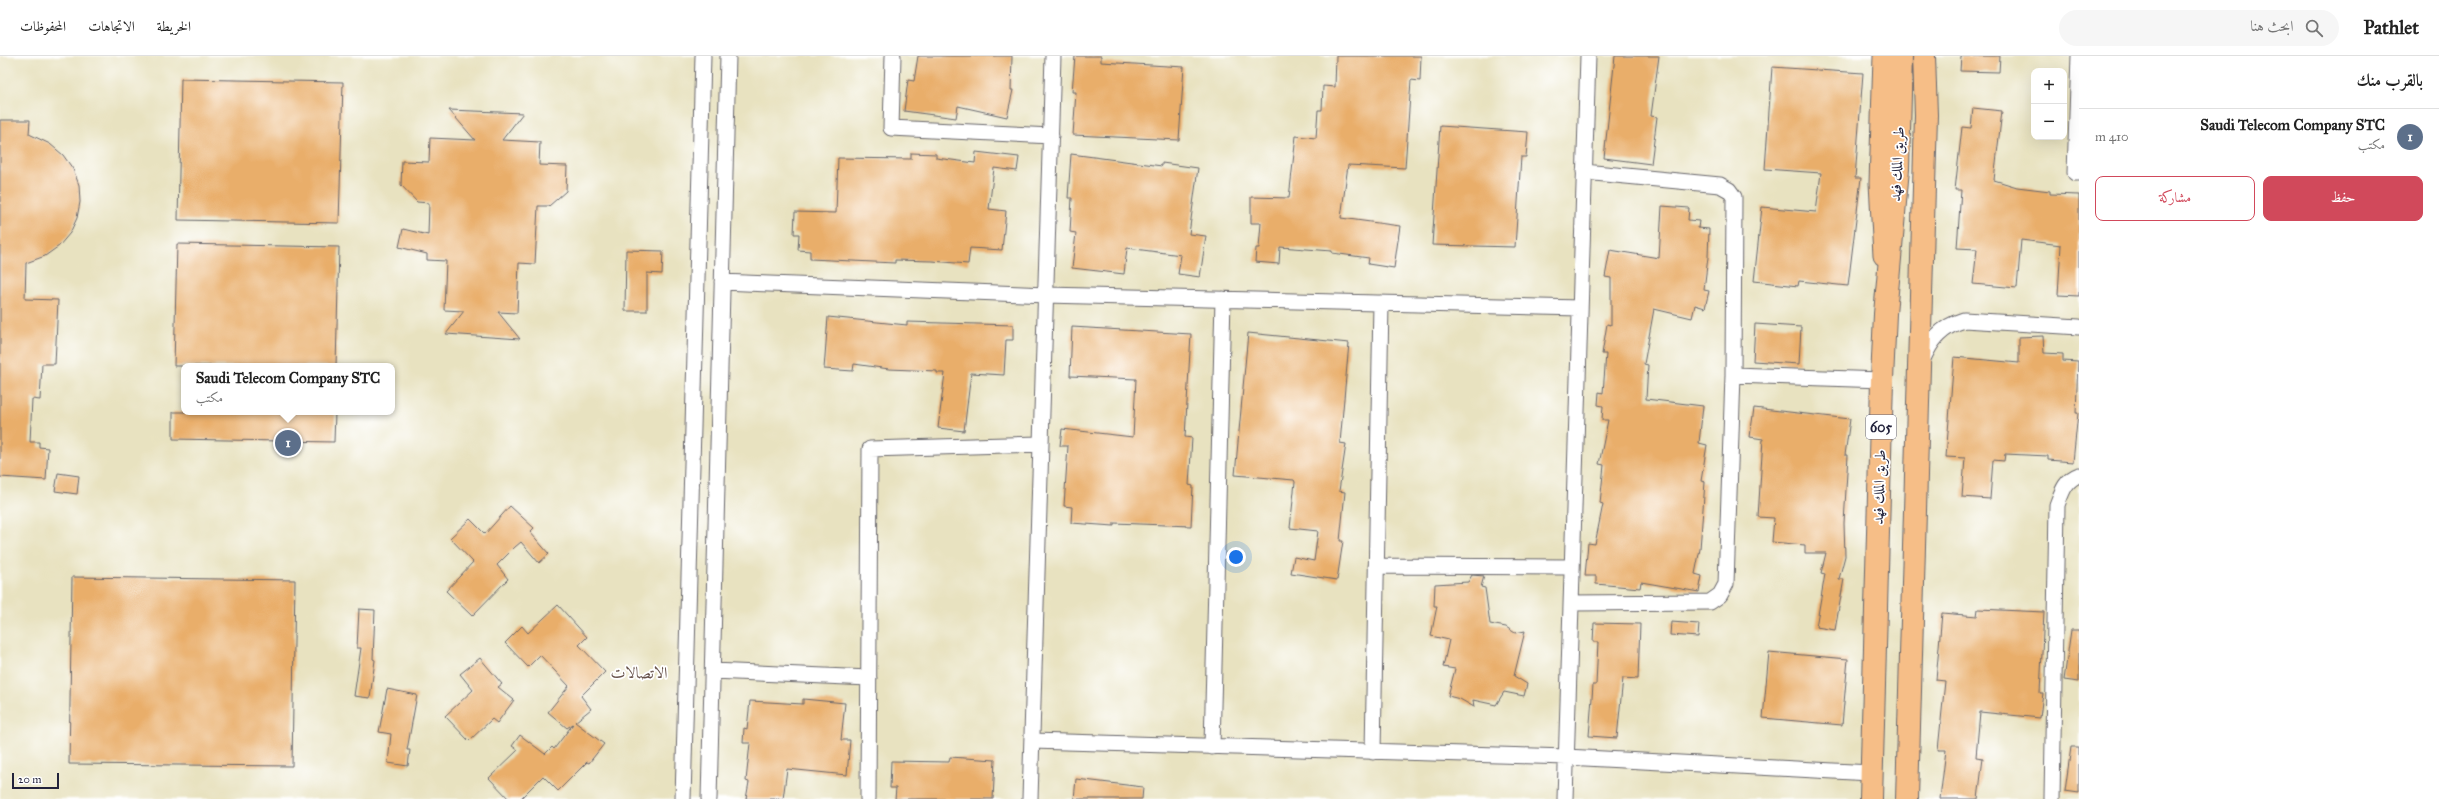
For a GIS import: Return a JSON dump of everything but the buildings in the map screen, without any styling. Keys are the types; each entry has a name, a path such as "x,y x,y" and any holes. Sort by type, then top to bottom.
{"highway":[{"name":"طريق الملك فهد","path":"1871,799 1882,380 1885,314 1898,169 1902,56"},
{"name":"طريق الملك فهد","path":"1907,799 1926,114 1924,56"}],"main road":[{"path":"1883,56 1880,183 1885,314"},
{"path":"1926,114 1933,56"}],"street":[{"path":"683,799 703,56"},
{"path":"709,799 728,56"},
{"path":"893,56 891,128 1051,136"},
{"path":"1030,799 1053,56"},
{"path":"1564,799 1588,56"},
{"path":"2079,56 2075,173 2079,173"},
{"path":"1571,603 1710,602 1720,595 1726,584 1733,375 1734,197 1729,190 1720,185 1584,172"},
{"path":"722,282 1046,295 1580,308"},
{"path":"1212,747 1223,299"},
{"path":"1372,752 1380,303"},
{"path":"1919,367 1937,334 1950,325 1964,320 2079,327"},
{"path":"1733,375 1882,380"},
{"path":"868,799 870,449 1041,444"},
{"path":"2052,799 2057,505 2063,488 2072,477 2079,475"},
{"path":"1376,566 1572,567"},
{"path":"712,671 869,678"},
{"path":"1032,741 1566,757 1872,772"}],"place":[{"name":"Saudi Telecom Company STC","path":"288,443"}],"district":[{"name":"الاتصالات","path":"639,672"}]}
